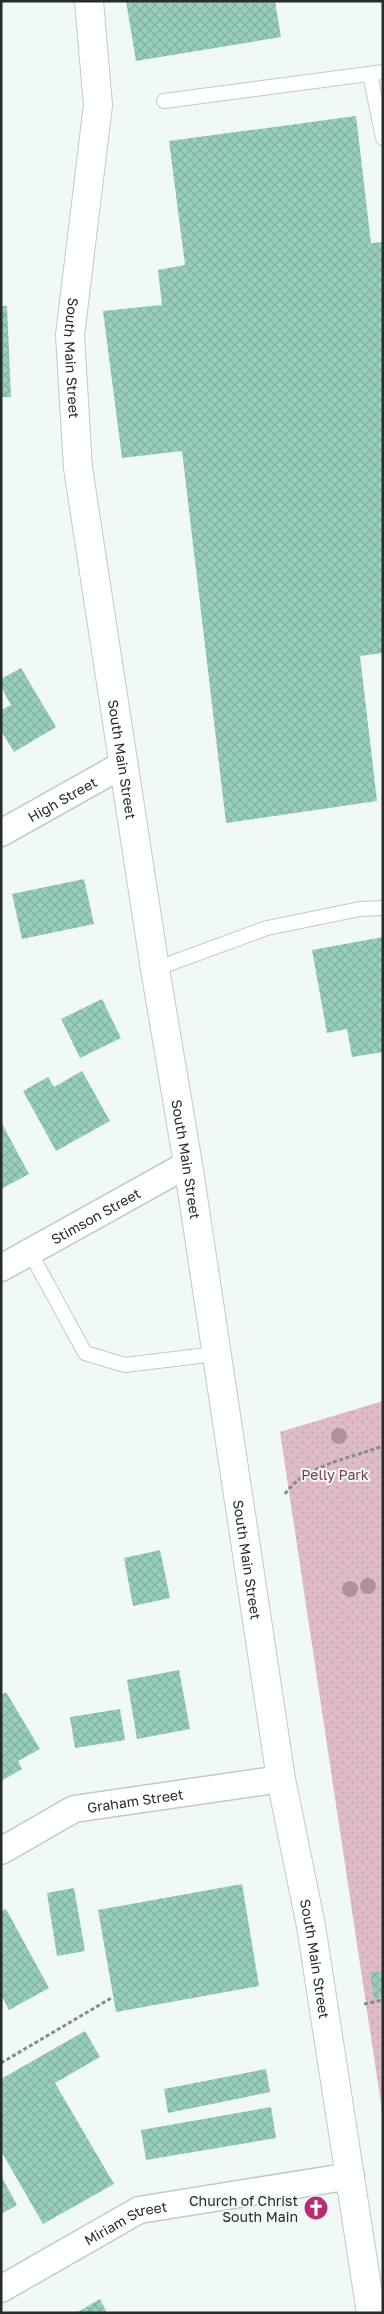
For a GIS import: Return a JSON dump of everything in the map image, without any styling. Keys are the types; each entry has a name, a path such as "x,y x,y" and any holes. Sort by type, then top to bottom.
{"main road":[{"name":"South Main Street","path":"89,1 98,105 70,335 78,468 155,969 188,1164 215,1354 281,1779 311,1926 371,2313"}],"street":[{"name":"High Street","path":"1,833 124,764"},
{"name":"Stimson Street","path":"1,1268 188,1164"},
{"name":"Graham Street","path":"1,1851 74,1809 281,1779"},
{"name":"Miriam Street","path":"1,2289 139,2210 351,2176"}],"lane":[{"path":"164,100 377,73 383,138"},
{"path":"155,969 267,928 360,909 383,908"},
{"path":"30,1252 85,1353 125,1365 215,1354"}],"path":[{"path":"285,1494 292,1484 313,1471 383,1446"},
{"path":"1,2063 112,1997"},
{"path":"364,2004 383,2000"}],"green space":[{"name":"Pelly Park","path":"383,1401 383,2117 280,1432"}],"building":[{"path":"126,1 275,1 281,37 136,61"},
{"path":"356,116 371,243 383,242 383,653 360,656 377,801 226,823 182,451 122,458 103,311 162,305 158,270 185,265 169,141"},
{"path":"1,306 7,306 11,397 1,397"},
{"path":"21,668 56,727 14,752 1,731 1,710 11,705 1,687 1,679"},
{"path":"84,879 94,924 22,939 12,894"},
{"path":"383,937 383,1052 352,1057 347,1029 327,1033 312,950"},
{"path":"102,999 121,1038 80,1058 61,1019"},
{"path":"82,1071 110,1121 56,1151 23,1091 48,1077 54,1087"},
{"path":"1,1122 29,1174 1,1189"},
{"path":"160,1550 170,1598 133,1606 124,1558"},
{"path":"179,1670 190,1729 137,1739 127,1680"},
{"path":"6,1692 40,1749 18,1761 22,1769 1,1781 1,1695"},
{"path":"120,1709 125,1740 75,1748 70,1717"},
{"path":"242,1884 259,1986 116,2012 98,1910"},
{"path":"74,1888 85,1951 57,1956 47,1893"},
{"path":"6,1909 49,1988 9,2010 1,1995 1,1911"},
{"path":"383,1971 383,1997 374,1999 370,1973"},
{"path":"85,2031 100,2057 55,2083 114,2184 43,2224 1,2151 1,2079"},
{"path":"266,2069 270,2092 168,2113 164,2089"},
{"path":"271,2107 276,2138 146,2160 141,2130"},
{"path":"1,2176 17,2205 1,2214"},
{"path":"100,2299 107,2313 76,2313"}],"place":[{"name":"Church of Christ South Main","path":"316,2208"}]}
